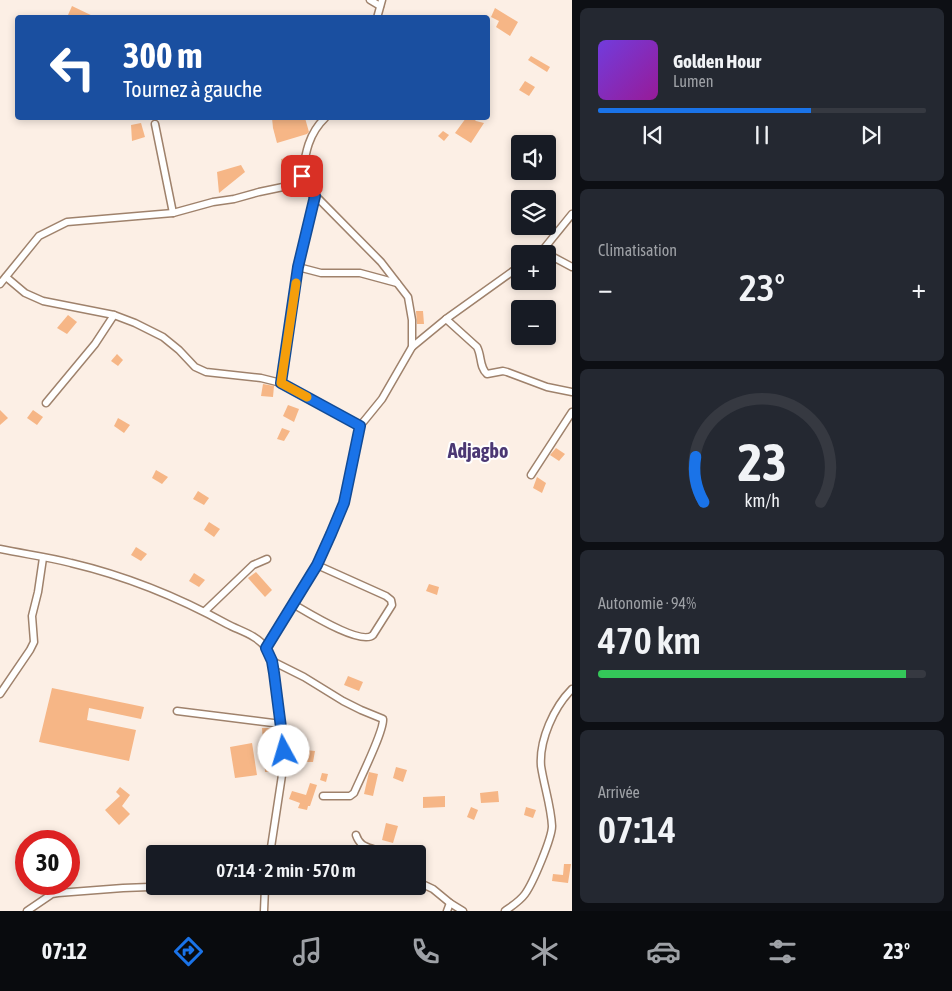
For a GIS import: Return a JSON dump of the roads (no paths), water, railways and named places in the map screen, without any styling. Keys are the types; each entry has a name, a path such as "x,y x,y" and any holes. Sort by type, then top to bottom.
{"street":[{"path":"370,0 381,3"},
{"path":"301,181 310,137 323,120"},
{"path":"155,124 173,214"},
{"path":"301,181 381,262 408,297 412,320 412,347"},
{"path":"0,284 39,236 67,222 173,214 213,202 234,199 301,181"},
{"path":"281,383 298,267 315,196"},
{"path":"546,245 572,214"},
{"path":"556,260 572,267"},
{"path":"298,267 321,273 360,273 397,282"},
{"path":"266,648 317,565 344,503 360,426 382,399 412,347 446,319 511,272"},
{"path":"6,277 25,293 43,301 114,315 135,323 162,337 179,350 195,368 206,372 261,378 281,383 360,426"},
{"path":"46,402 95,344 114,315"},
{"path":"446,319 477,347 480,352 482,368 487,374 507,372 547,387 572,392"},
{"path":"531,475 572,412"},
{"path":"0,550 69,562 123,578 205,611 259,640 266,648 272,661 284,762 271,845"},
{"path":"0,694 34,642 32,616 43,558"},
{"path":"205,611 253,565 267,559"},
{"path":"293,604 345,632 364,638 370,638 373,635 392,606 391,600 386,596 317,565"},
{"path":"272,661 304,677 352,706 383,718 384,722 354,793 350,796 323,796"},
{"path":"504,911 526,893 552,831 541,756 553,716 561,702 572,689"},
{"path":"177,711 280,724"},
{"path":"356,835 362,845"},
{"path":"426,886 464,911"},
{"path":"27,911 52,894 146,887"},
{"path":"264,911 265,895"},
{"path":"447,911 450,903"}],"district":[{"name":"Adjagbo","path":"478,450"}]}
